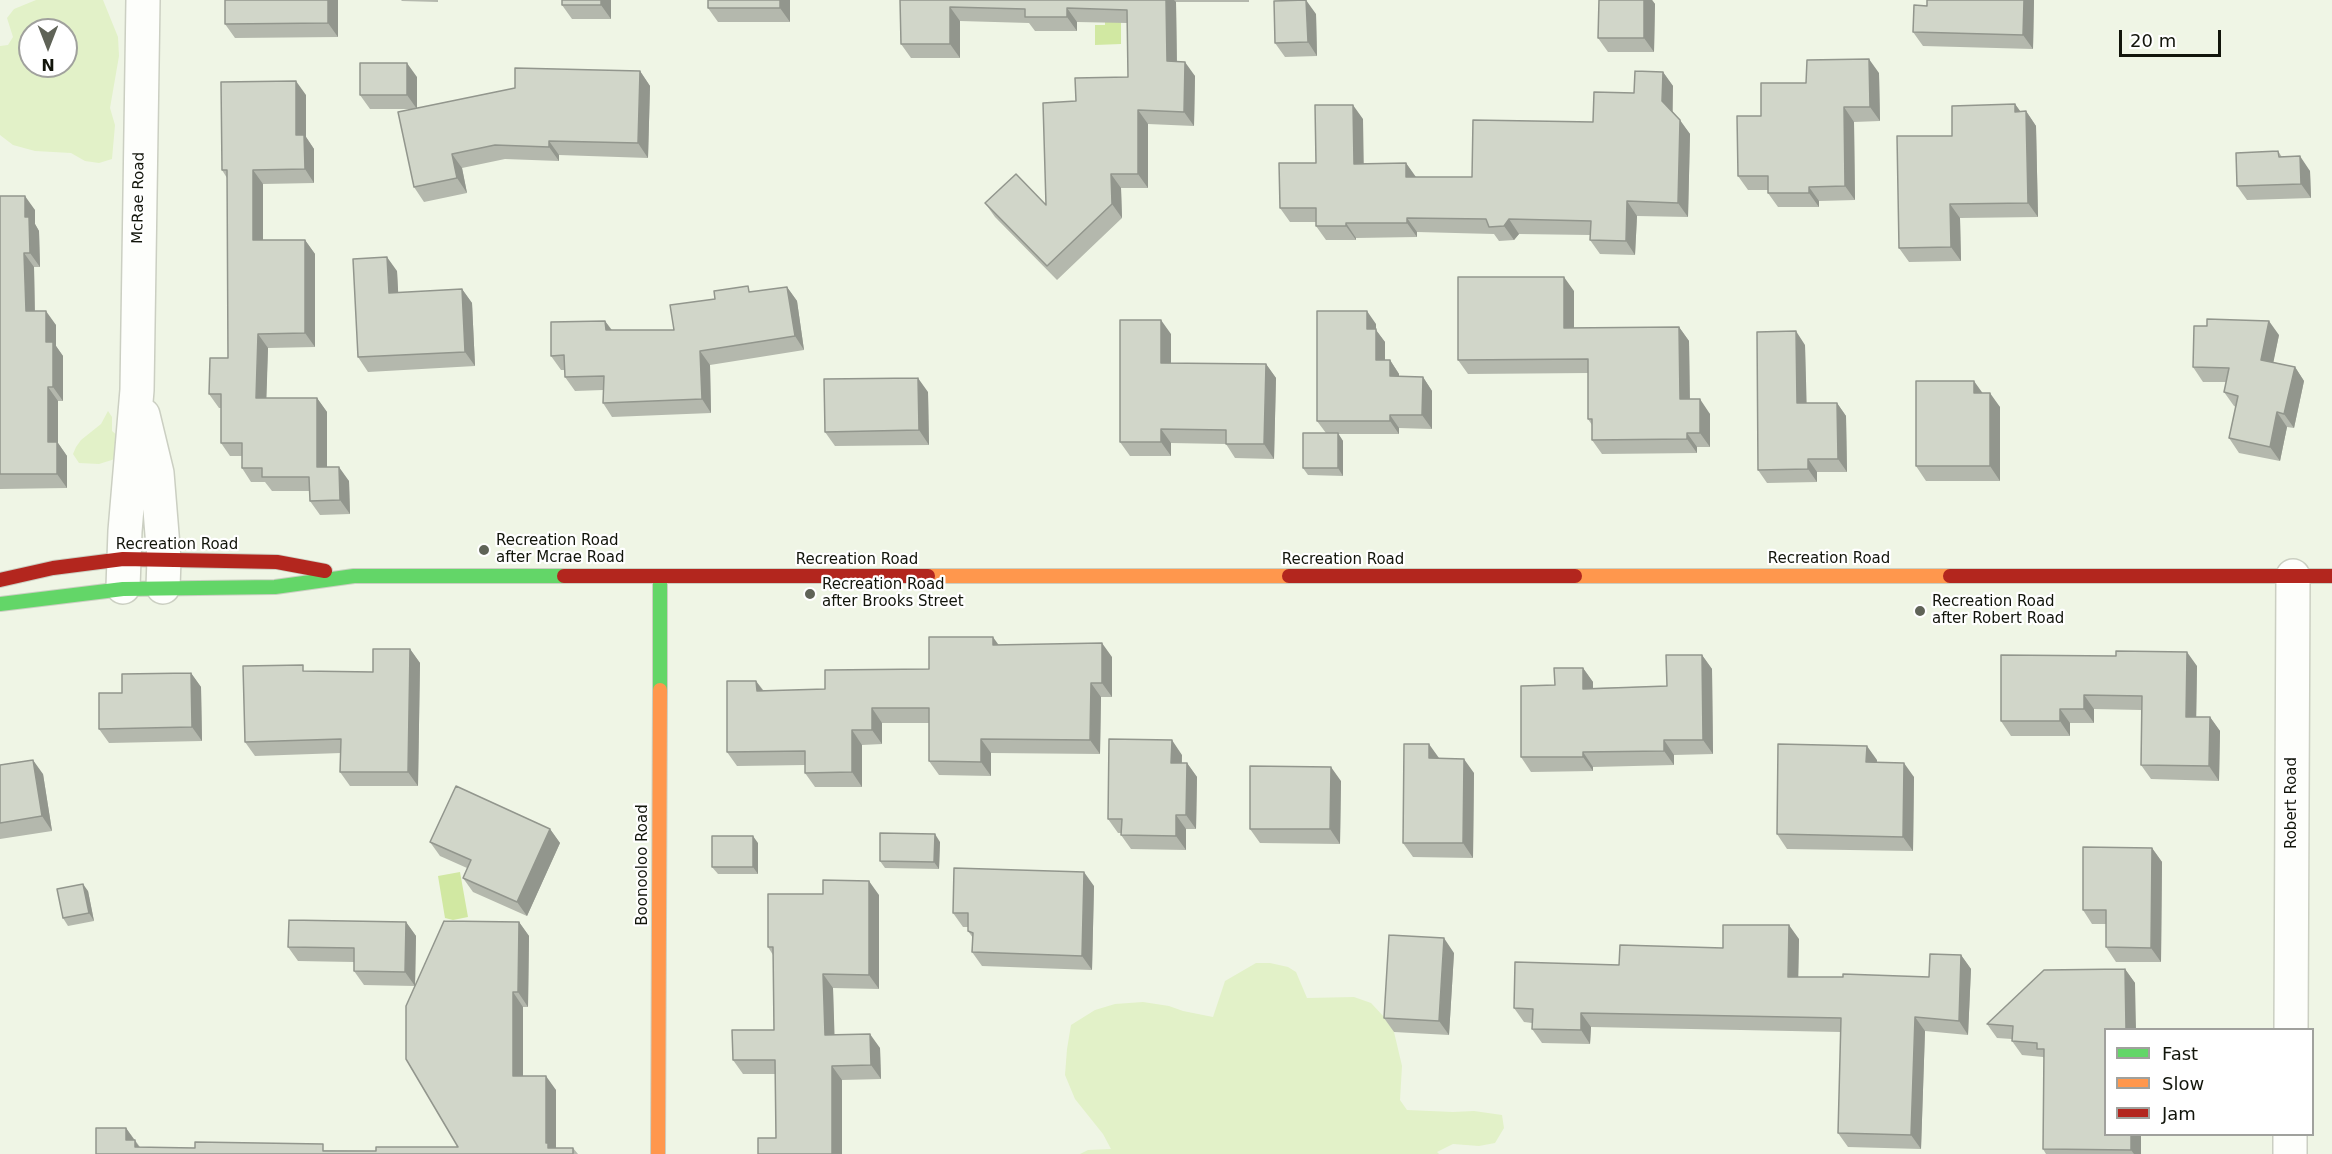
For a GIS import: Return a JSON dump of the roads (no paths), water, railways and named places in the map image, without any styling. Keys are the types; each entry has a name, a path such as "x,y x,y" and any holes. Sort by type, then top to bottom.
{"street":[{"name":"McRae Road","path":"123,574 137,390 142,2"},
{"name":"McRae Road","path":"137,390 157,473 163,574"},
{"name":"Recreation Road","path":"0,580 53,568 123,574 163,574 277,562 354,576"},
{"name":"Recreation Road","path":"0,604 123,574 163,574 275,587 354,576 2332,576"},
{"name":"Boonooloo Road","path":"658,1154 660,576"},
{"name":"Robert Road","path":"2291,1028 2293,576"},
{"path":"2290,1136 2290,1154"}],"place":[{"name":"Recreation Road after Mcrae Road","path":"484,550"},
{"name":"Recreation Road after Brooks Street","path":"810,594"},
{"name":"Recreation Road after Robert Road","path":"1920,611"}]}
